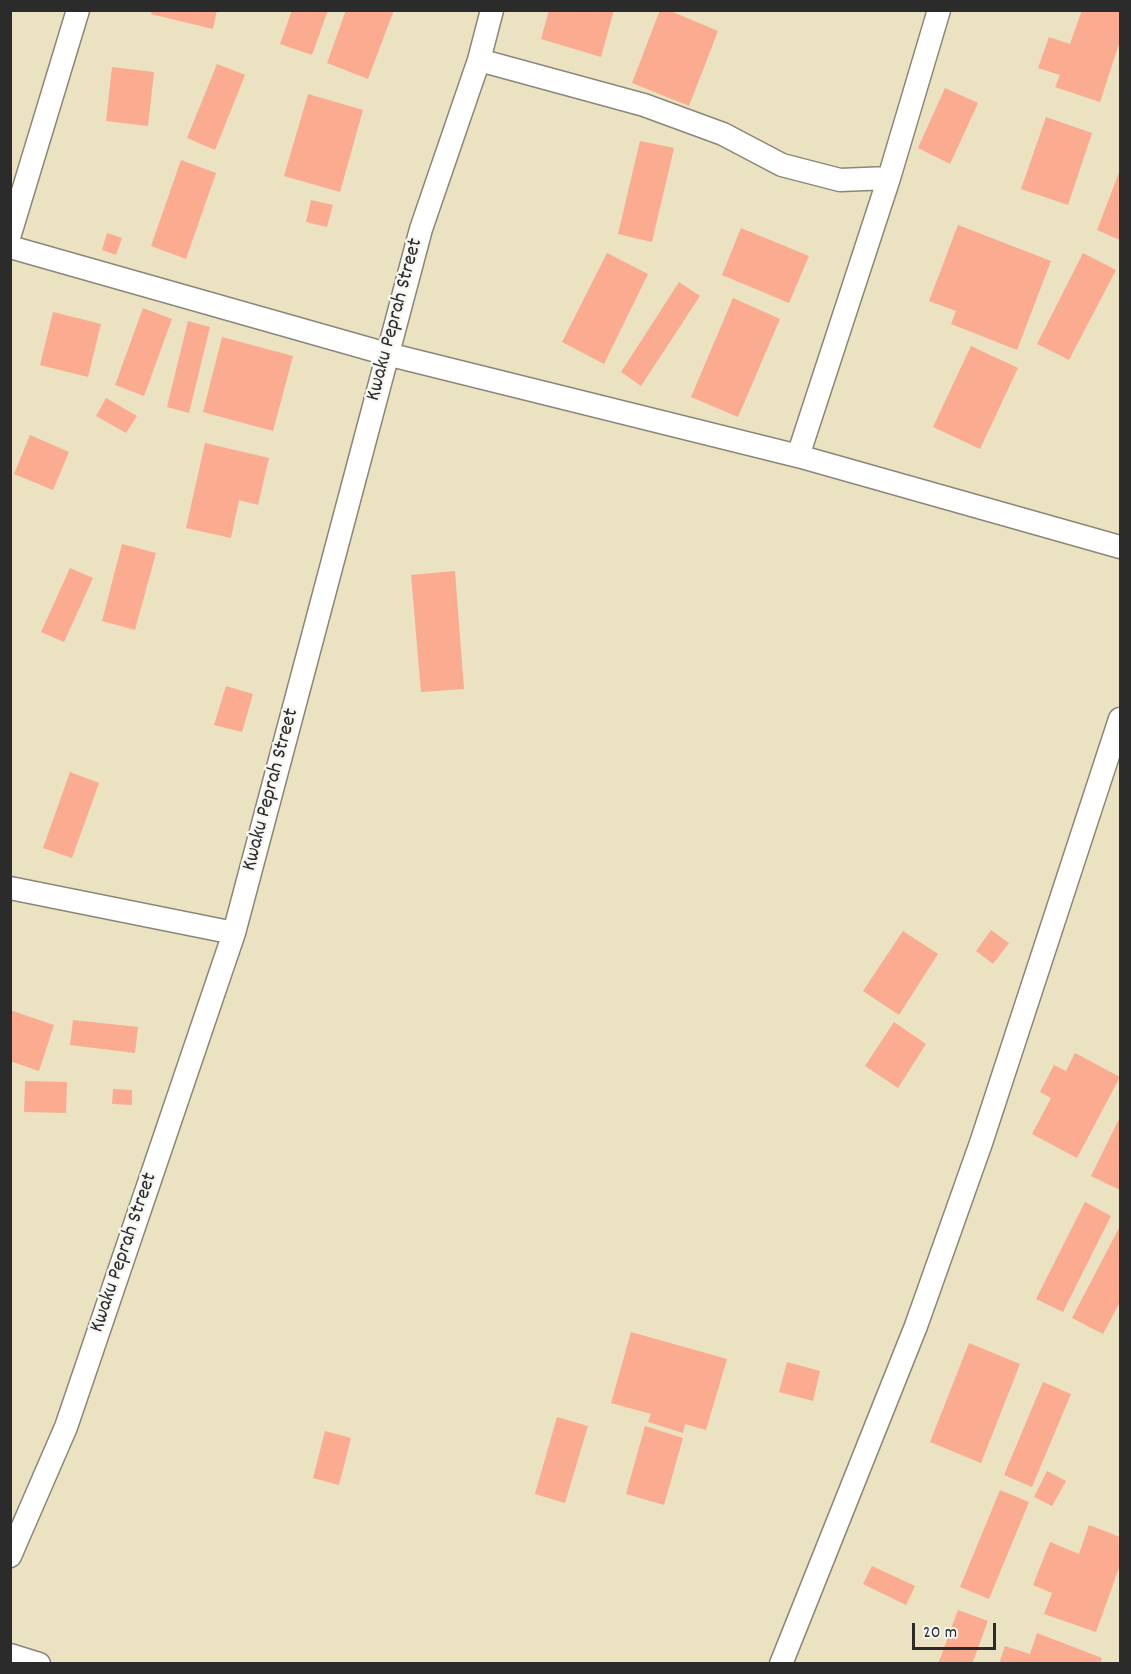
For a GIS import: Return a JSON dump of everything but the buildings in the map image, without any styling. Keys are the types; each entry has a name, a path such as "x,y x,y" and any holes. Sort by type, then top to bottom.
{"street":[{"path":"10,234 78,10"},
{"name":"Kwaku Peprah Street","path":"10,1556 66,1427 234,933 421,229 479,60 492,10"},
{"path":"798,456 890,178 939,10"},
{"path":"479,60 644,105 723,134 782,165 840,180 890,178"},
{"path":"10,247 387,354 798,456 1120,547"},
{"path":"781,1664 916,1326 985,1132 1120,719"},
{"path":"10,888 234,933"},
{"path":"10,1655 39,1664"}]}
